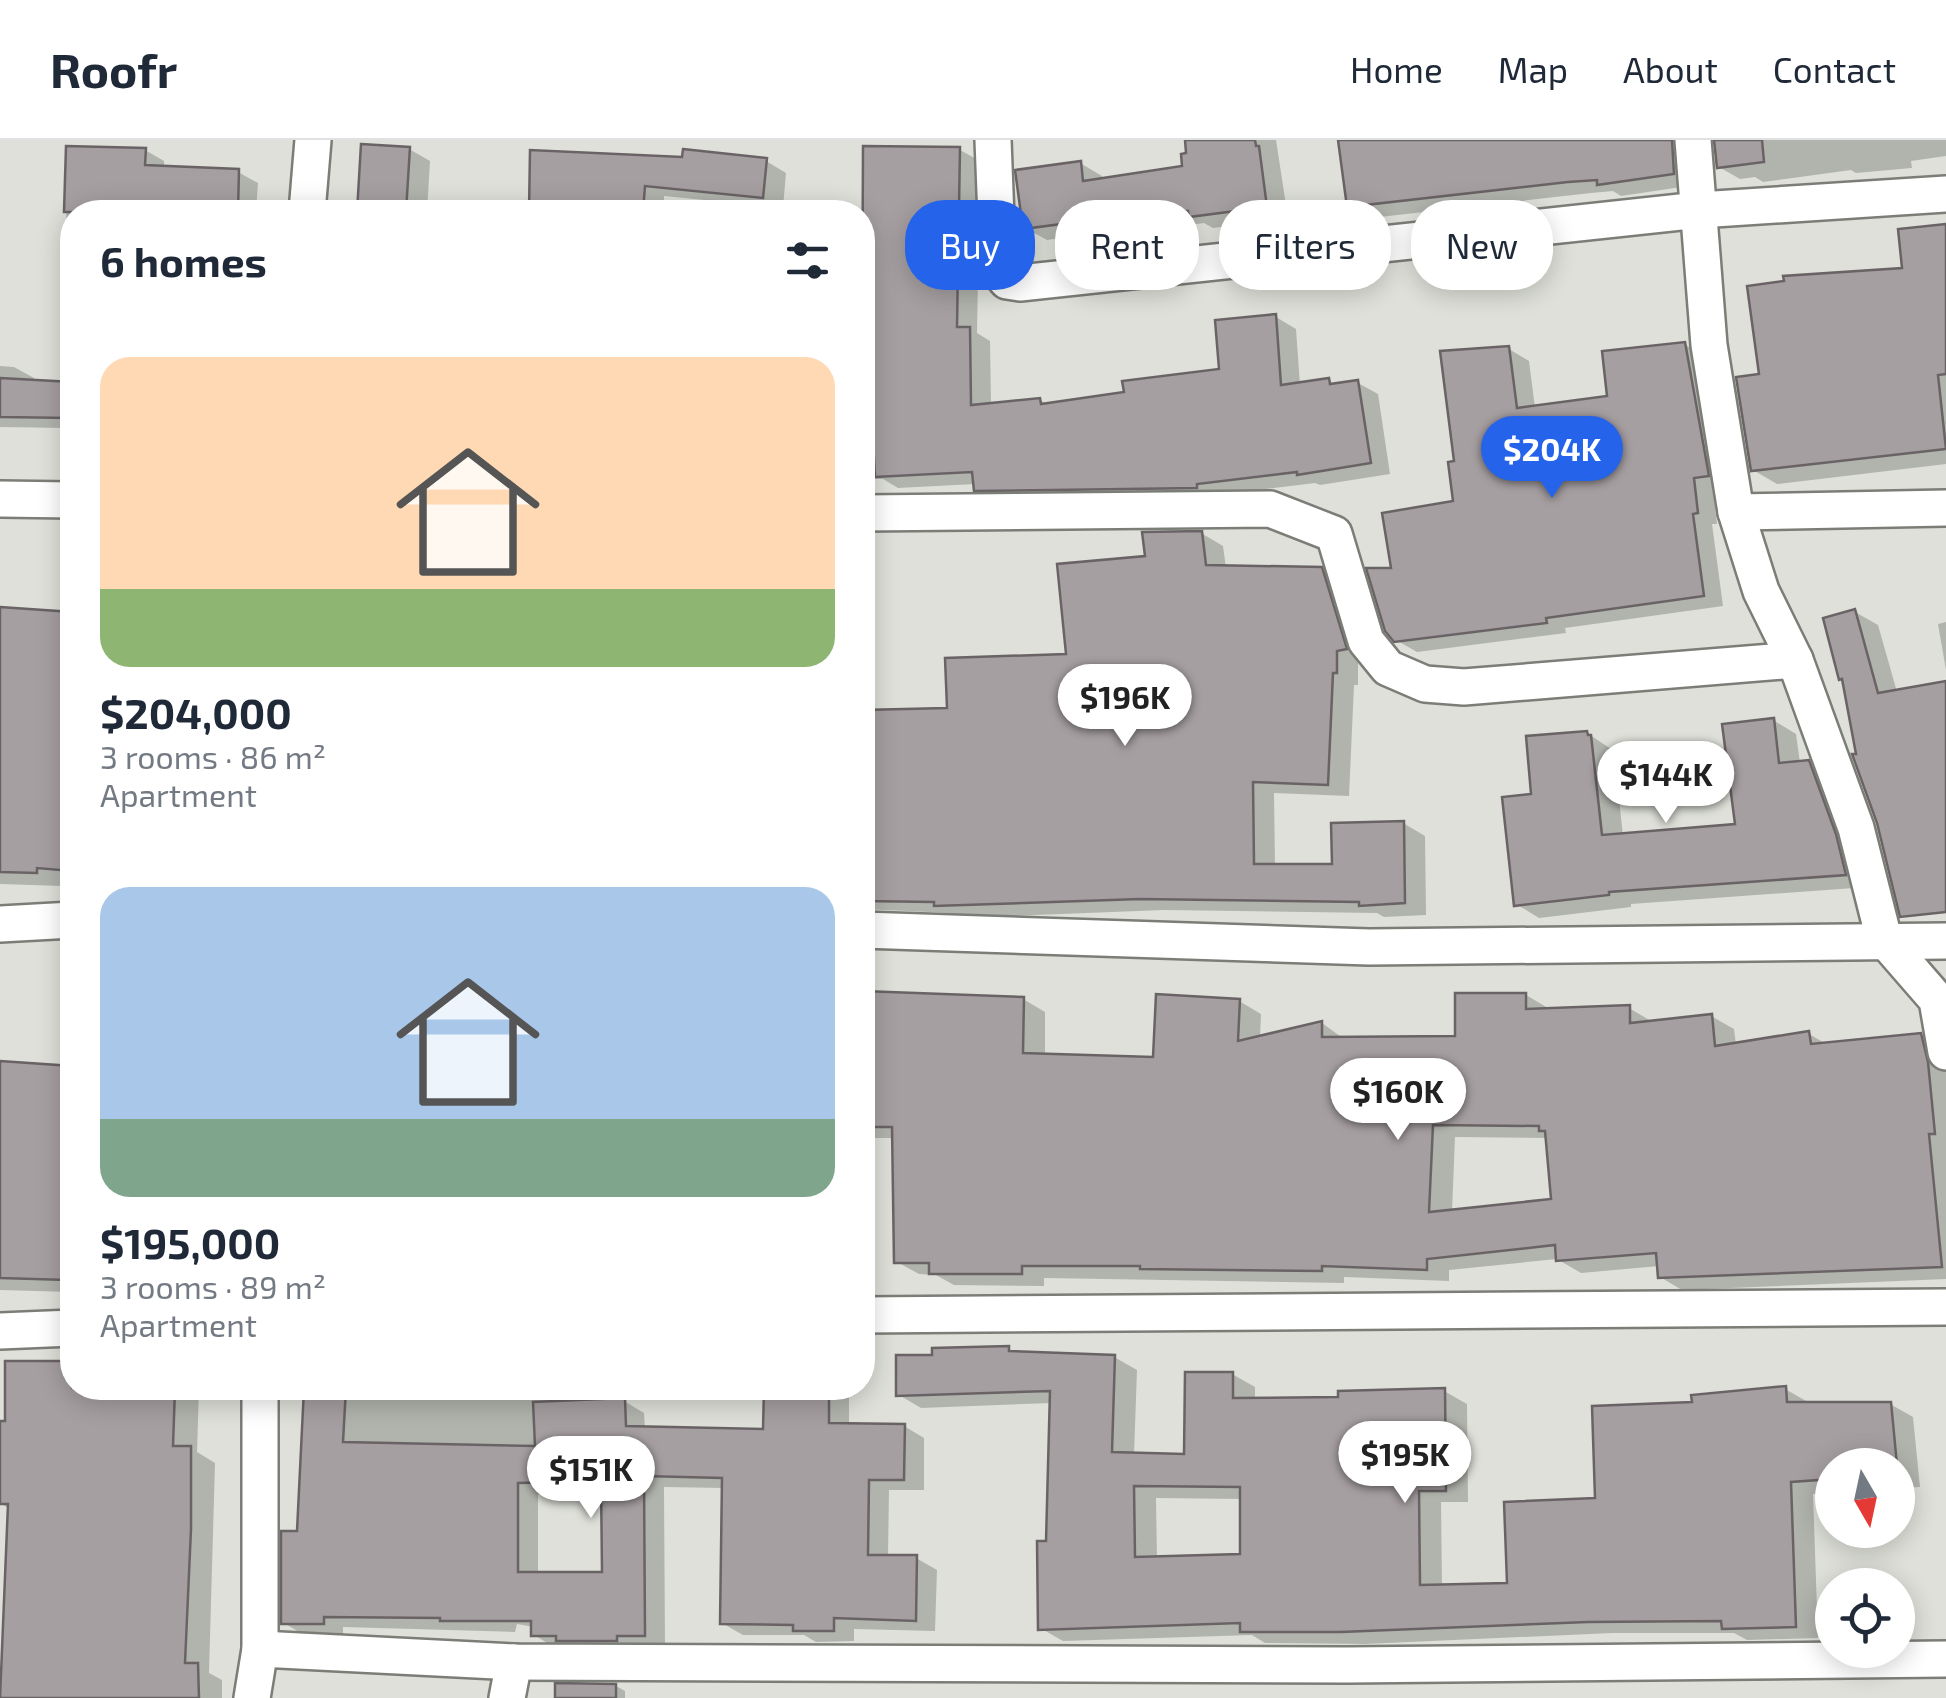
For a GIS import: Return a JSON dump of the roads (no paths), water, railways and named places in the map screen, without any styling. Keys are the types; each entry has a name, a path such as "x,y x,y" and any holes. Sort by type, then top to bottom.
{"street":[{"path":"308,200 313,140"},
{"path":"993,140 998,270 1007,281 1020,283 1699,210 1946,194"},
{"path":"1693,140 1709,345 1736,512 1761,592 1794,660 1856,828 1884,939 1937,1000 1946,1052"},
{"path":"0,499 60,500"},
{"path":"1736,512 1946,508"},
{"path":"875,513 1270,509 1334,534 1366,640 1388,668 1426,684 1464,686 1794,660"},
{"path":"0,924 60,921"},
{"path":"875,930 1369,946 1946,941"},
{"path":"875,1315 1946,1308"},
{"path":"0,1332 60,1329"},
{"path":"252,1698 260,1649 260,1400"},
{"path":"260,1649 514,1662 1346,1665 1946,1659"},
{"path":"507,1698 514,1662"}]}
